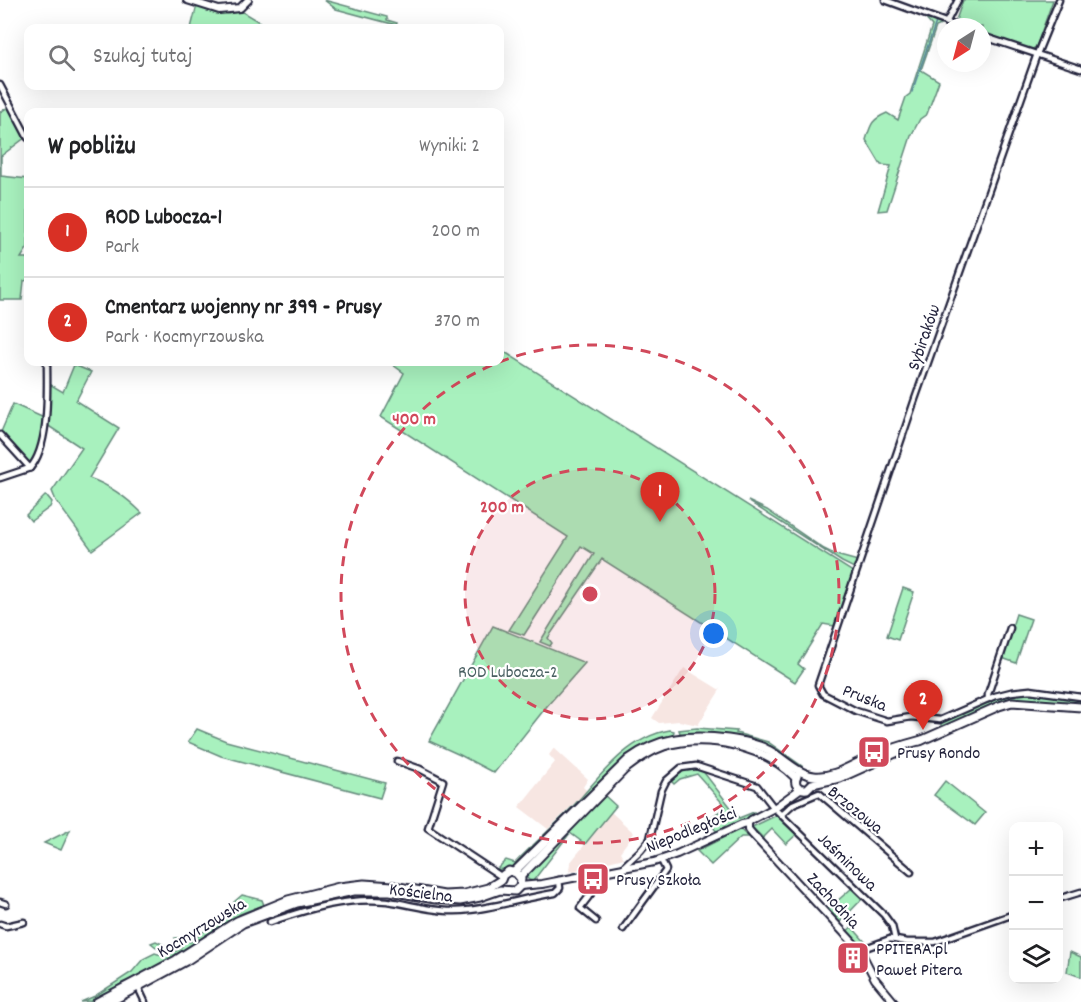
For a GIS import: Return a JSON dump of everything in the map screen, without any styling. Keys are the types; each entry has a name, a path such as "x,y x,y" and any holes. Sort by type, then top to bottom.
{"main road":[{"path":"519,879 624,770 643,756 665,746 701,742 749,748 776,760 807,789 812,784 840,778 1012,702 1081,707"},
{"path":"798,781 807,773 811,776 827,776 881,753 922,740"},
{"path":"811,776 812,784"},
{"name":"Kocmyrzowska","path":"97,1002 176,960 244,917 288,900 339,887 364,884 393,886 444,895 464,894 488,888 507,872 519,879 512,891 505,890 460,901 373,890 340,892 310,899 243,923 186,961 110,1002"},
{"path":"502,878 505,890"}],"street":[{"path":"188,0 219,10 240,8 248,0"},
{"path":"885,0 937,20"},
{"path":"949,18 958,0"},
{"name":"Sybiraków","path":"818,685 914,402 1037,54 1059,0"},
{"path":"991,39 1081,69"},
{"path":"0,85 24,130"},
{"path":"0,478 30,468 35,462 44,430 47,366"},
{"path":"0,435 30,468"},
{"path":"988,699 1010,628"},
{"name":"Pruska","path":"818,685 823,694 873,718 887,721 911,717 936,720 949,717 1002,694 1023,690 1081,697"},
{"path":"936,720 940,732"},
{"path":"397,761 420,769 443,781 428,828 502,878"},
{"name":"Jaśminowa","path":"626,868 625,865 650,839 663,787 669,778 681,768 691,766 703,768 757,786 774,808 884,915 892,926 895,939"},
{"name":"Niepodległości","path":"519,879 535,885 660,860 748,823 783,801 798,781"},
{"name":"Brzozowa","path":"781,815 793,804 819,793 910,872"},
{"name":"Zachodnia","path":"748,823 750,832 860,950 875,979 894,1002"},
{"path":"622,929 666,870 660,860"},
{"path":"596,921 580,908 601,881 602,872"},
{"name":"Kościelna","path":"270,922 338,902 360,900 388,901 449,911 463,911 555,893 560,888 559,880"},
{"path":"1063,898 1081,892"},
{"path":"0,902 6,904"},
{"path":"860,950 882,941 895,939 907,942 934,942 1009,916"},
{"path":"0,924 6,926 24,922"},
{"path":"138,987 145,1002"}],"shaded area":[{"path":"684,668 720,690 698,725 679,721 659,723 652,718"},
{"path":"554,748 588,779 583,787 587,791 548,829 519,807 555,762 549,755"},
{"path":"611,812 634,833 620,852 624,858 569,872 570,863"}],"green space":[{"path":"324,0 387,17 387,20 397,23 392,24 336,9"},
{"path":"963,0 1053,0 1036,47 1031,50 991,35 991,18 957,18"},
{"path":"197,5 228,14 241,11 262,24 192,24"},
{"path":"923,16 937,22 937,27 921,70 939,81 927,114 920,119 911,136 887,210 878,211 891,166 881,165 866,140 871,126 878,118 887,113 898,120 906,97 910,94 932,26"},
{"path":"10,106 24,133 24,139 1,156 1,176 24,179 22,300 0,300 0,112"},
{"path":"504,352 853,572 834,626 823,624 798,664 804,669 795,682 602,559 548,638 552,643 550,646 540,642 594,554 581,546 524,635 509,630 568,537 381,417 404,373 394,366 504,366"},
{"path":"74,366 91,372 76,401 119,428 89,478 104,484 142,513 92,550 56,501 52,491 82,448 47,425 48,383 63,392"},
{"path":"13,404 44,418 41,440 32,464 1,432"},
{"path":"45,496 52,502 50,507 31,521 26,515"},
{"path":"748,501 767,510 824,549 858,561 856,569 842,562"},
{"path":"903,588 914,592 898,640 887,636"},
{"path":"1016,614 1031,619 1016,663 1002,658"},
{"name":"ROD Lubocza-2","path":"493,626 585,663 547,706 494,773 429,741"},
{"path":"1029,691 1081,698 1081,705 1037,699 1011,699 986,707 943,728 941,726 941,721 984,702 1017,692"},
{"path":"697,728 737,731 736,733 768,742 802,766 800,768 769,748 749,740 713,734 684,734 679,730"},
{"path":"197,729 226,741 385,783 380,798 221,756 188,742"},
{"path":"670,730 674,731 673,735 640,748 621,761 515,867 496,870 506,860 515,863 621,754 644,739"},
{"path":"687,769 702,770 739,818 754,812 756,815 718,833 707,820 726,807 697,774 680,779 674,784 670,780"},
{"path":"945,781 985,813 975,825 934,795"},
{"path":"605,796 616,806 585,844 570,833 533,881 529,880 526,877 530,870"},
{"path":"777,815 797,834 786,844 772,829 763,838 752,827"},
{"path":"740,829 748,837 741,837 711,865 697,851"},
{"path":"70,830 61,850 44,843"},
{"path":"852,888 863,898 840,922 828,909"},
{"path":"242,895 262,900 264,905 240,914 194,947 143,975 122,983 93,1001 81,1002 95,996 132,972 143,959 155,953 164,956 171,953 160,950 151,943 156,941 176,951 182,947 175,938 186,937 190,942 235,908 234,902"},
{"path":"852,927 867,944 861,947 847,931"},
{"path":"1070,952 1081,957 1081,977 1067,972"}],"waterway":[{"path":"912,92 936,22"},
{"path":"574,873 597,868"}],"place":[{"name":"ROD Lubocza-1","path":"660,522"},
{"name":"Cmentarz wojenny nr 399 - Prusy","path":"923,730"},
{"name":"Prusy Rondo","path":"874,752"},
{"name":"Prusy Szkoła","path":"593,879"},
{"name":"PPITERA.pl Paweł Pitera","path":"853,958"}]}
